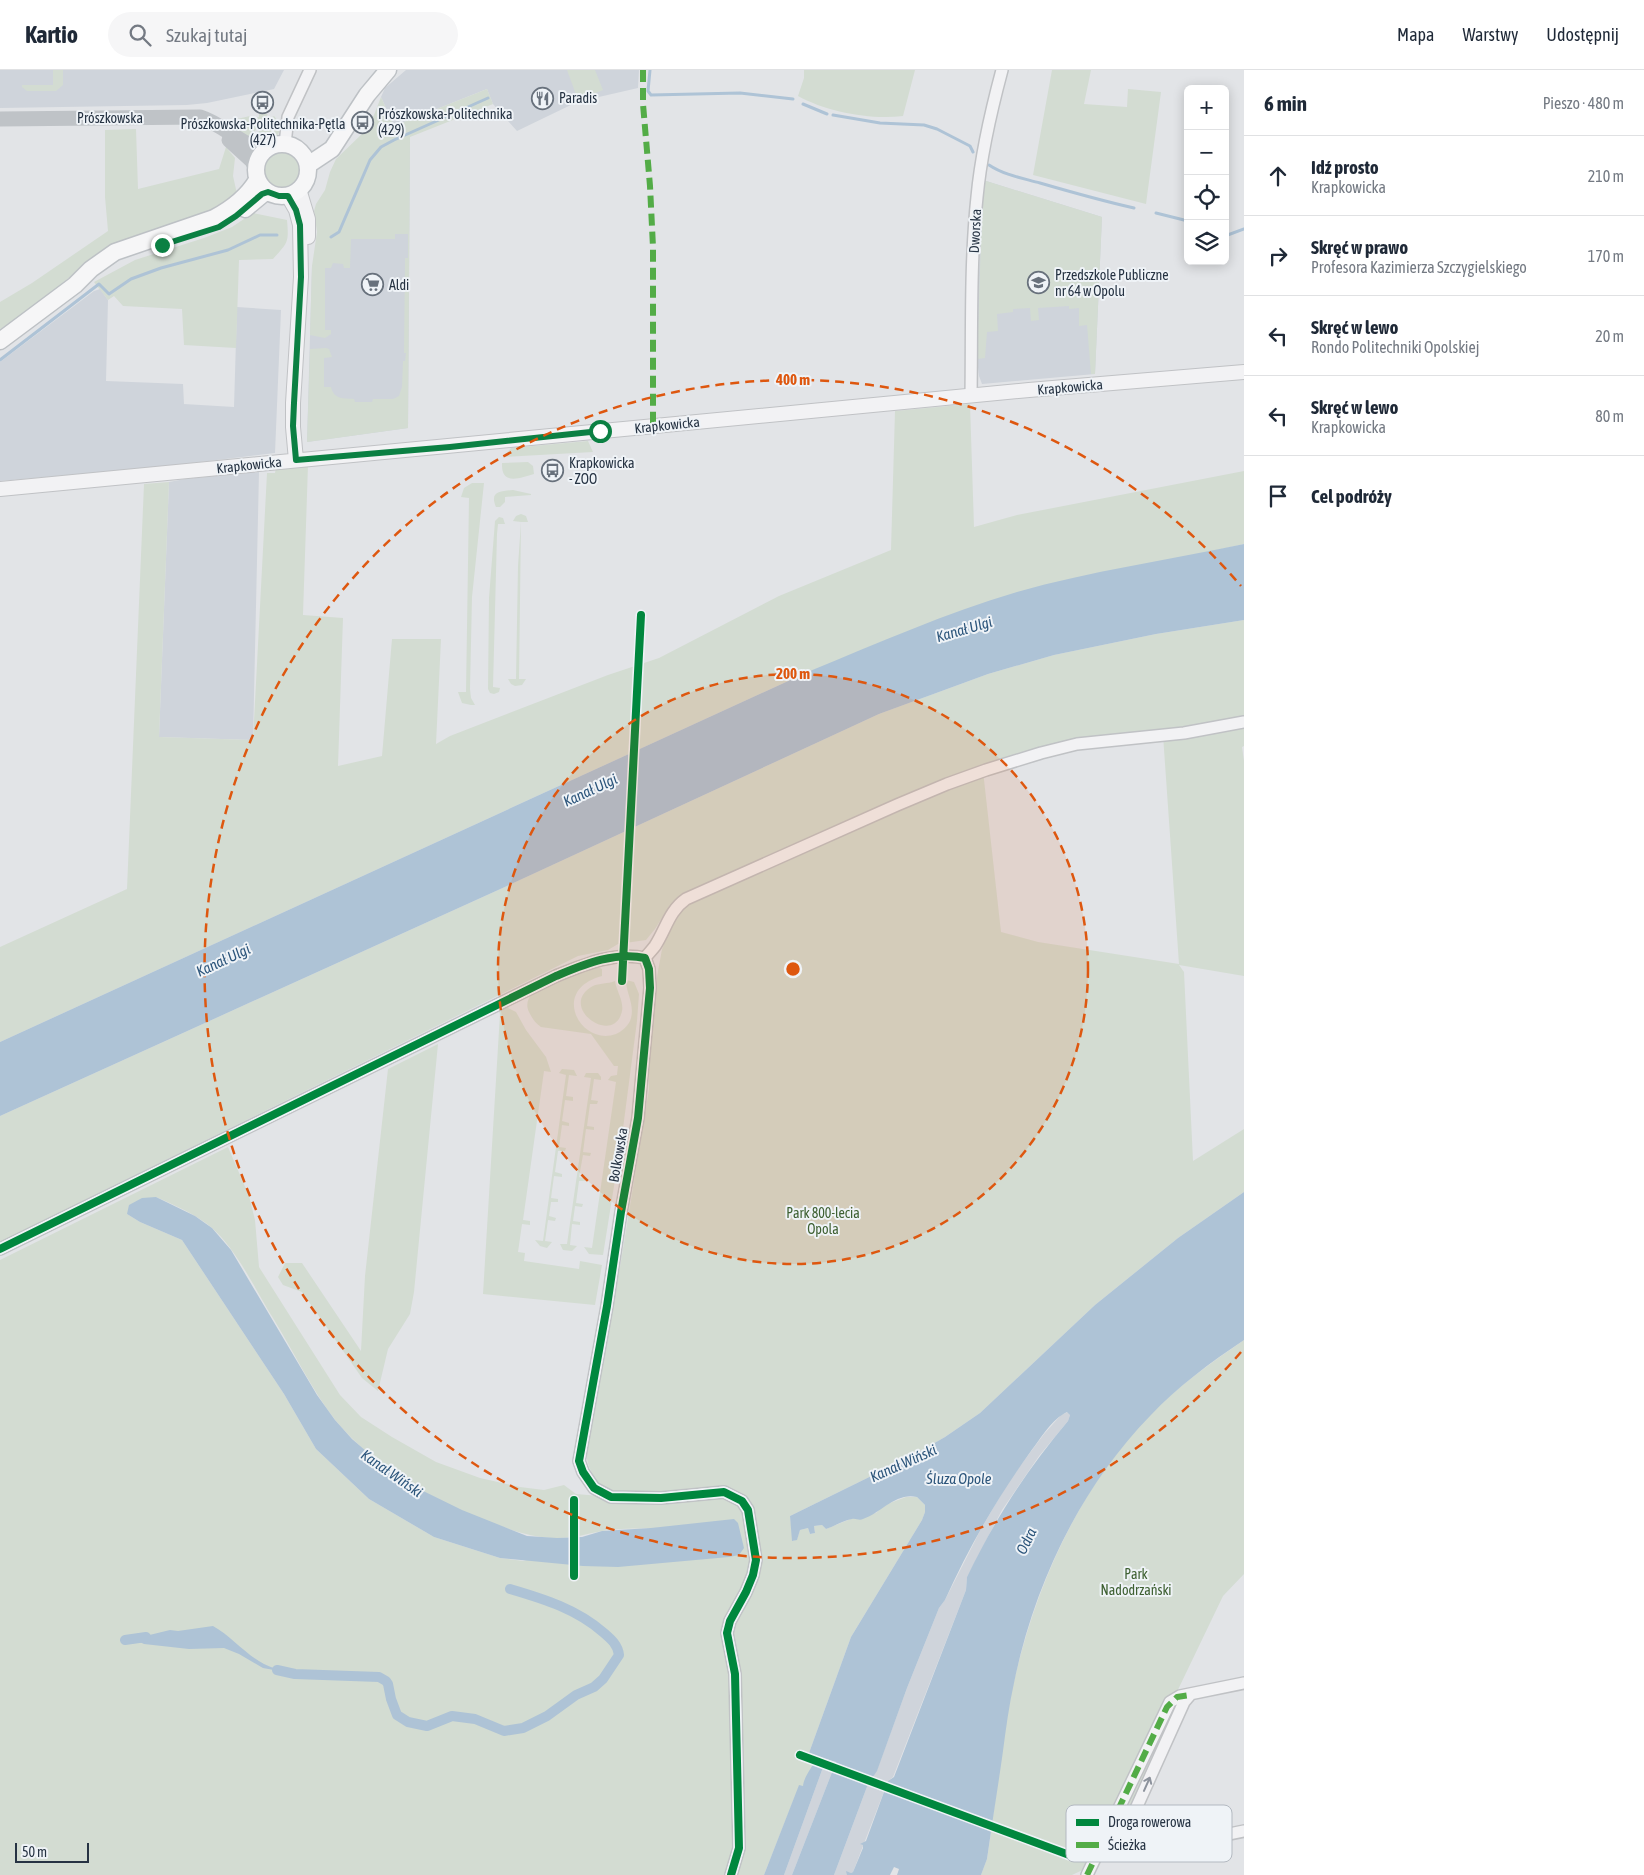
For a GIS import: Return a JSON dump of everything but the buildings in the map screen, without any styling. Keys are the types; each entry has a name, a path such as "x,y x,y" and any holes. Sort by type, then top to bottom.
{"main road":[{"path":"298,153 326,142 361,86 374,70"},
{"path":"76,285 91,269 115,252 214,218 228,210 252,189 258,159 265,150 274,144 298,153 332,148 366,95 388,70"},
{"name":"Prószkowska","path":"0,119 200,117 210,120 254,147 265,150"},
{"name":"Prószkowska","path":"217,125 252,162 256,173"},
{"path":"256,173 260,185 268,192 279,196 294,193 306,180 298,153"},
{"path":"0,341 76,285 122,260 219,227 236,216 262,194 268,192"}],"street":[{"path":"298,153 288,117 310,70"},
{"name":"Dworska","path":"971,396 974,247 977,198 983,150 1002,70"},
{"path":"294,193 300,225 301,277 293,426 296,460"},
{"name":"Krapkowicka","path":"0,489 971,396 1244,372"},
{"path":"0,1249 515,996 586,964 634,955 645,958 655,946 672,912 677,905 686,899 947,784 1040,753 1077,744 1184,733 1244,722"},
{"name":"Bolkowska","path":"645,958 649,970 650,988 638,1118 579,1461 582,1472 594,1488 611,1497 661,1498 724,1492 742,1501 748,1510 756,1560 753,1575 746,1592 730,1620 727,1633 736,1687 739,1848 731,1875"},
{"path":"1120,1805 1167,1707 1177,1697 1244,1683"},
{"path":"1138,1805 1184,1702 1190,1695"},
{"path":"1087,1875 1093,1862"}],"shaded area":[{"path":"0,70 284,70 274,89 207,103 187,105 0,108"},
{"path":"406,70 639,70 638,88 577,102 517,131 493,104 487,89 394,126 381,97 385,88"},
{"path":"410,137 408,428 307,442 312,266"},
{"name":"Przedszkole Publiczne nr 64 w Opolu","path":"983,180 1102,217 1095,374 982,384 977,359"},
{"path":"100,289 108,300 106,381 183,384 184,404 234,407 237,307 281,310 275,453 159,467 0,481 0,362 94,291"},
{"path":"259,472 253,740 159,737 169,482"},
{"path":"1068,1412 1070,1415 1068,1421 1039,1456 1002,1510 967,1577 966,1590 893,1777 888,1781 853,1872 847,1872 847,1875 834,1875 868,1784 877,1770 939,1608 1009,1481 1044,1434 1061,1415"},
{"path":"826,1759 836,1762 792,1875 784,1875"}],"green space":[{"path":"53,70 63,70 63,85 56,91 27,91 22,87 22,85 53,85"},
{"path":"567,70 595,70 603,90 578,100"},
{"path":"804,70 915,70 903,116 877,117 849,114 809,102 798,96 804,78"},
{"path":"1052,70 1091,70 1084,104 1127,107 1128,89 1161,92 1146,204 1033,175"},
{"path":"487,89 493,104 410,137 408,428 307,442 310,349 329,349 332,357 324,358 324,387 331,387 337,396 354,399 355,402 372,402 373,399 393,399 399,396 402,387 403,361 405,361 406,353 404,353 405,258 408,258 408,234 395,234 395,239 351,239 350,268 344,268 343,264 333,263 331,268 325,268 325,330 331,330 331,334 325,338 310,335 312,266 317,232 314,211 325,190 336,159 364,132 374,115 381,97 394,126"},
{"path":"259,114 268,114 251,136 247,137 233,128 237,119 250,116 251,119 259,117"},
{"path":"274,116 279,124 277,137 269,142 251,142 267,120"},
{"path":"136,129 138,189 219,169 226,147 235,158 233,176 237,194 213,211 118,244 76,272 26,313 0,329 0,302 32,283 108,231 105,197 105,130"},
{"path":"282,151 295,157 301,170 295,183 282,189 269,183 263,170 269,157"},
{"name":"Przedszkole Publiczne nr 64 w Opolu","path":"983,180 1102,217 1095,374 1091,374 1087,325 1079,326 1079,308 1069,309 1069,306 1038,308 1039,320 1031,321 1030,308 1013,309 1013,312 997,314 998,331 987,332 985,358 977,359"},
{"path":"253,213 287,220 288,233 285,245 273,259 239,260 236,348 184,345 182,309 123,306 114,296 108,300 94,282 135,260 232,227"},
{"path":"970,404 974,527 1017,515 1244,471 1244,544 1186,557 810,671 0,1042 0,947 127,889 144,484 169,482 159,737 253,740 267,473 275,473 276,467 308,465 303,615 343,618 338,766 382,756 392,639 441,639 436,744 450,736 608,675 659,658 779,596 891,550 895,411"},
{"path":"588,441 593,452 503,457 511,448"},
{"path":"528,462 533,466 534,474 512,479 505,475 502,463"},
{"path":"472,483 484,483 472,597 470,689 471,698 475,705 462,703 458,692 466,692 469,498 461,497 464,488"},
{"path":"513,490 531,495 505,497 505,502 500,507 496,507 494,498 497,493"},
{"path":"521,514 526,516 528,522 513,521 516,516"},
{"path":"499,517 503,518 505,524 498,524 497,534 493,687 500,688 499,692 494,694 490,693 488,689 489,598 495,521"},
{"path":"521,522 519,679 526,679 522,685 515,686 508,679 516,679 518,566"},
{"name":"Park 800-lecia Opola","path":"1244,620 1244,746 1242,747 1244,761 1244,976 1179,965 1184,972 1193,1161 1244,1129 1244,1192 1178,1238 1095,1305 980,1413 945,1437 910,1457 790,1516 793,1541 797,1539 800,1530 808,1528 810,1534 815,1533 814,1526 822,1525 826,1529 853,1518 876,1513 882,1506 906,1497 917,1497 925,1505 922,1520 851,1637 809,1753 818,1756 803,1787 799,1786 764,1875 0,1875 0,1260 228,1147 249,1196 255,1220 259,1267 340,1395 361,1417 436,1462 480,1478 544,1490 564,1485 576,1494 600,1496 603,1489 589,1467 586,1442 620,1267 649,1089 655,988 663,948 677,912 677,905 670,905 646,940 618,944 608,950 578,956 0,1242 0,1116 507,886 879,714 988,674 1054,655 1156,634","holes":["1163,735 1179,964 1038,942 1001,932 983,771 1041,753","156,1197 199,1218 212,1228 230,1247 311,1383 336,1421 369,1454 407,1482 470,1514 508,1529 532,1535 564,1538 608,1530 651,1528 523,1561 500,1558 434,1537 369,1499 316,1449 284,1394 182,1240 140,1222 127,1214"]},
{"path":"596,966 602,969 602,976 586,983 577,993 574,1004 576,1015 582,1025 592,1032 603,1036 616,1034 629,1023 632,1010 626,980 634,982 639,994 622,1136 603,1255 589,1254 584,1247 592,1248 616,1082 608,1080 611,1076 617,1075 618,1066 614,1066 591,1034 541,1027 533,1018 527,1005 532,994 544,986"},
{"path":"615,981 622,1003 622,1011 617,1021 609,1026 600,1025 591,1020 584,1012 581,1004 583,994 593,986"},
{"path":"508,1008 516,1012 526,1030 546,1057 551,1072 544,1071 523,1220 530,1221 530,1225 522,1224 518,1252 525,1253 524,1261 579,1269 580,1261 602,1265 595,1305 483,1294 500,1014 498,1009"},
{"path":"438,1044 414,1292 410,1314 388,1349 378,1391 362,1378 302,1292 283,1285 278,1277 285,1263 302,1263 361,1351 365,1276 388,1069"},
{"path":"562,1069 574,1070 577,1076 569,1075 566,1096 573,1097 573,1101 565,1100 562,1121 569,1123 569,1126 562,1125 559,1147 566,1148 565,1151 558,1151 555,1172 562,1174 562,1177 554,1176 551,1198 558,1199 558,1202 551,1202 549,1216 556,1218 555,1221 548,1220 545,1241 552,1242 547,1248 540,1246 535,1240 543,1241 566,1075 559,1073"},
{"path":"586,1073 598,1073 601,1080 594,1079 591,1100 598,1101 597,1104 590,1104 587,1126 594,1127 594,1130 586,1129 583,1152 591,1153 590,1156 583,1155 579,1177 587,1179 586,1181 579,1181 576,1203 583,1204 582,1207 575,1206 573,1221 580,1222 580,1225 572,1224 570,1245 577,1246 572,1251 563,1250 560,1244 567,1244 591,1078 584,1077"},
{"name":"Park Nadodrzański","path":"1244,1340 1244,1574 1223,1596 1174,1698 1190,1695 1138,1805 1066,1805 1066,1850 992,1823 1010,1698 1024,1644 1048,1573 1082,1505 1125,1443 1161,1404 1207,1366"},
{"path":"992,1826 1066,1853 1066,1862 1092,1863 1091,1866 1072,1875 981,1875 987,1859"}],"water":[{"name":"Kanał Ulgi","path":"1244,544 1244,620 1156,634 1054,655 988,674 879,714 507,886 0,1116 0,1042 810,671 912,629 964,609 1017,592 1101,572"},
{"path":"1244,1192 1244,1340 1195,1375 1150,1416 1102,1474 1081,1506 1063,1540 1047,1574 1023,1646 1009,1708 987,1859 981,1875 897,1875 899,1869 894,1867 890,1875 847,1875 846,1871 853,1872 863,1848 863,1845 860,1844 866,1841 888,1781 894,1777 966,1590 967,1577 1012,1496 1038,1458 1068,1421 1070,1415 1067,1412 1056,1419 1047,1429 995,1505 939,1608 877,1771 868,1784 834,1875 792,1875 836,1762 826,1759 784,1875 764,1875 799,1785 803,1786 817,1756 809,1753 851,1637 922,1520 925,1505 917,1497 902,1497 862,1520 849,1520 826,1529 822,1525 814,1526 815,1533 810,1534 808,1528 800,1530 797,1540 792,1541 790,1516 910,1457 945,1437 980,1413 1095,1305 1178,1238"},
{"name":"Kanał Wiński","path":"156,1197 195,1216 212,1228 231,1250 317,1395 335,1420 352,1439 380,1463 411,1485 462,1510 527,1536 582,1537 602,1531 734,1519 738,1523 744,1548 739,1555 729,1557 618,1567 583,1566 500,1558 434,1537 369,1499 316,1449 284,1394 182,1240 140,1222 127,1214 129,1205 142,1198"},
{"path":"213,1626 257,1660 270,1667 290,1673 263,1668 239,1654 224,1648 189,1649 144,1644 133,1639 170,1630 178,1631"}],"pier":[{"path":"639,747 634,829 625,833 629,751"}],"waterway":[{"path":"650,70 648,91 651,95 740,93 793,99"},
{"path":"331,237 339,232 370,160 381,147 488,98"},
{"path":"803,104 827,114"},
{"path":"833,115 880,123 924,125 937,129 970,146 973,152"},
{"path":"989,165 1013,176 1134,208"},
{"path":"1156,213 1184,220"},
{"path":"1229,235 1244,229"},
{"path":"0,360 99,284 109,294 131,279 161,268 228,250 260,235 277,235"},
{"path":"277,1670 295,1674 379,1677 388,1684 397,1715 408,1722 427,1726 452,1716 475,1719 504,1731 523,1728 547,1716 576,1695 594,1687 603,1679 619,1655 616,1645 612,1640 583,1617 548,1601 510,1589"},
{"path":"125,1640 146,1637"}],"marked path":[{"path":"643,70 643,104 653,247 653,426"},
{"path":"1120,1805 1167,1707 1177,1697 1190,1695"},
{"path":"1087,1875 1093,1862"}],"cycle path":[{"path":"622,981 641,615"},
{"path":"0,1249 556,976 599,960 622,956 645,958 649,969 650,988 638,1118 579,1461 583,1472 594,1488 611,1497 661,1498 724,1492 742,1501 748,1510 756,1560 753,1575 730,1621 727,1633 735,1674 739,1848 731,1875"},
{"path":"574,1500 574,1576"},
{"path":"800,1755 1066,1854"}],"place":[{"name":"Paradis","path":"543,98"},
{"name":"Prószkowska-Politechnika-Pętla (427)","path":"263,102"},
{"name":"Prószkowska-Politechnika (429)","path":"362,122"},
{"name":"Przedszkole Publiczne nr 64 w Opolu","path":"1039,283"},
{"name":"Aldi","path":"373,285"},
{"name":"Krapkowicka - ZOO","path":"553,471"}],"route":[{"path":"162,245 219,227 236,216 262,194 268,192 279,196 288,196 293,204 300,225 301,277 293,426 296,460 450,447 600,431"}],"water label":[{"name":"Śluza Opole","path":"959,1478"},
{"name":"Odra","path":"1026,1541"}]}
